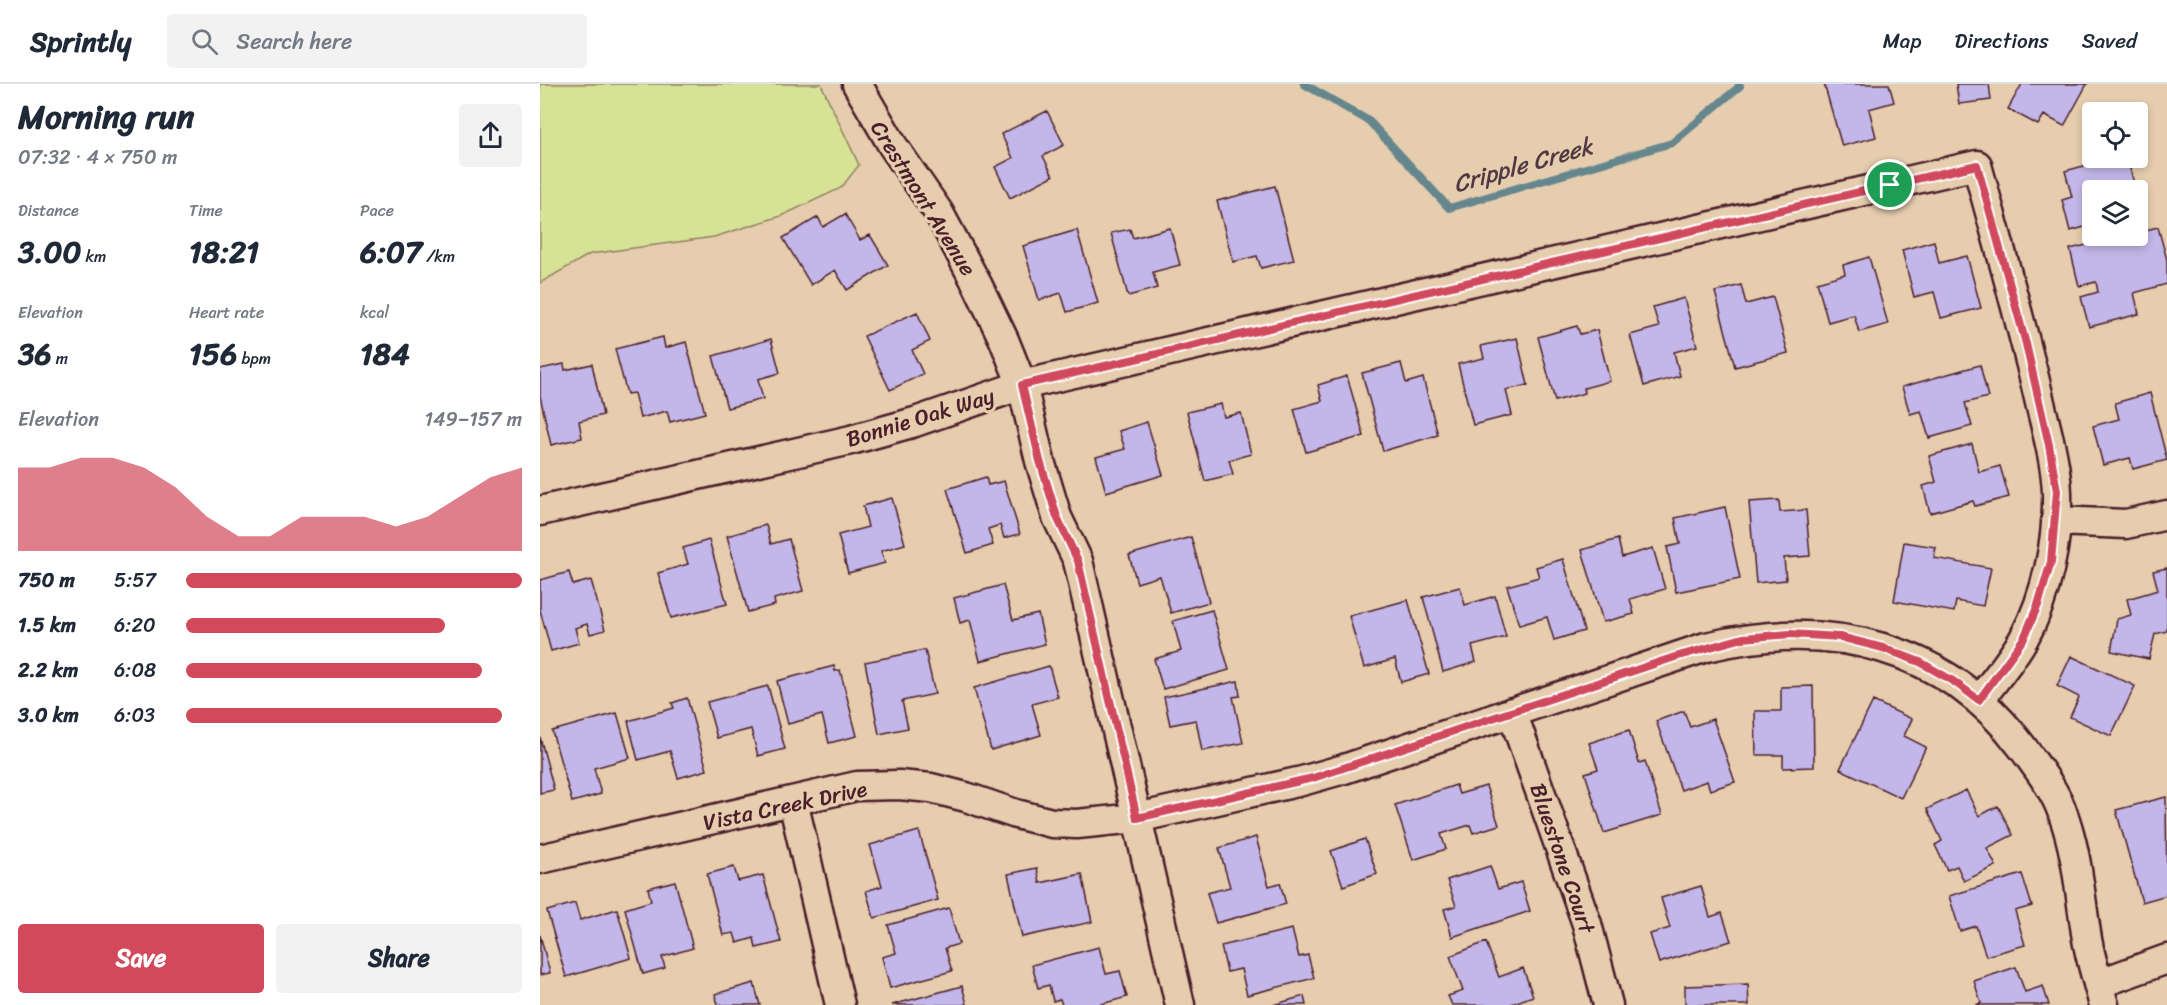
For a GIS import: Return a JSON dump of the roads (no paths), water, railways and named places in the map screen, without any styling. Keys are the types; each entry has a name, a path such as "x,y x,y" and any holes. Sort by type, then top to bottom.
{"street":[{"name":"Crestmont Avenue","path":"857,84 893,146 939,213 978,286 1022,385 1040,461 1057,517 1078,561 1180,1005"},
{"name":"Bonnie Oak Way","path":"540,511 851,440 915,422 1022,385 1977,165 2026,344 2057,491 2051,562 2038,605 2024,638 1979,700"},
{"path":"2056,521 2126,524 2167,515"},
{"name":"Vista Creek Drive","path":"540,859 857,786 899,785 931,788 966,796 1016,814 1052,823 1095,823 1137,818 1313,778 1706,647 1743,638 1790,634 1840,637 1883,648 1920,662 1953,681 1979,700 2017,741 2042,774 2062,812 2075,855 2087,939 2101,995"},
{"name":"Bluestone Court","path":"1512,712 1587,924 1608,1005"},
{"path":"793,801 840,1005"},
{"path":"2101,995 2167,959"}],"waterway":[{"name":"Cripple Creek","path":"1304,84 1369,121 1449,208 1672,143 1740,86 1739,84"}]}
